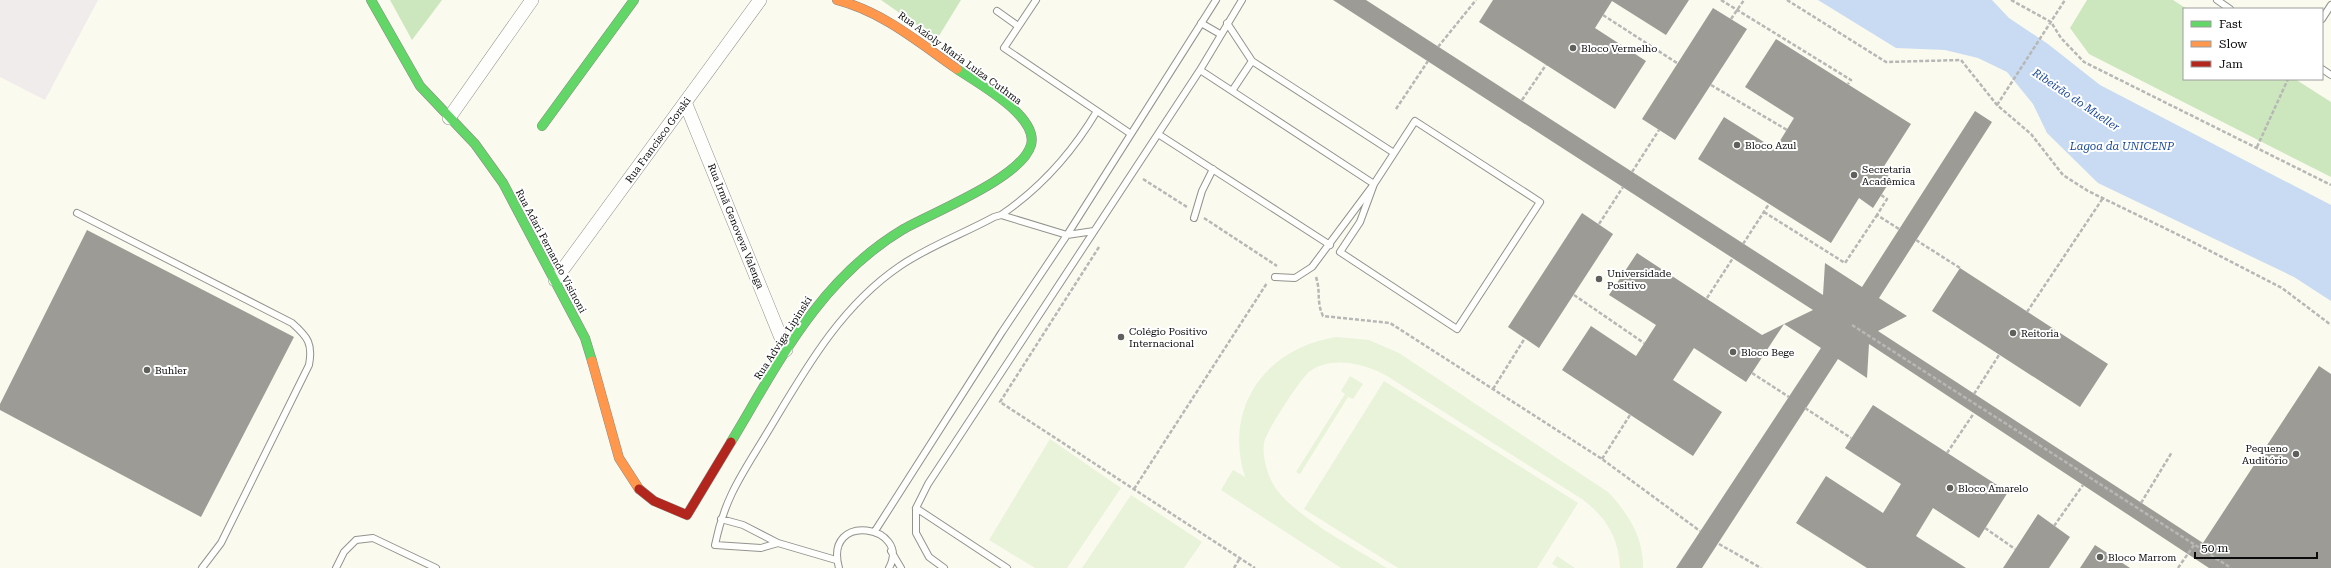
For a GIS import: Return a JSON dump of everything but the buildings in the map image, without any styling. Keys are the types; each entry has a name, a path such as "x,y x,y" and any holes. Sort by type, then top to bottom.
{"street":[{"name":"Rua Adari Fernando Visinoni","path":"371,0 416,81 490,162 555,280 588,345 618,452 627,475 637,488 651,499 666,508 687,514"},
{"path":"449,118 532,0"},
{"path":"542,126 634,0"},
{"name":"Rua Francisco Gorski","path":"555,280 760,0"},
{"name":"Rua Azioly Maria Luíza Cuthma","path":"837,0 860,6 884,18 1010,106 1024,120 1030,131 1032,142"},
{"name":"Rua Irmã Genoveva Valenga","path":"685,102 786,350"},
{"name":"Rua Adviga Lipinski","path":"687,514 786,350 821,299 857,261 902,230 1003,175 1019,163 1028,151 1032,142"}],"lane":[{"path":"1036,0 1004,48 1131,134"},
{"path":"875,531 1002,332 1067,235 1216,0"},
{"path":"944,568 929,557 916,532 916,508 932,477 1200,70 1220,34 1242,0"},
{"path":"2217,0 2229,8"},
{"path":"2323,17 2331,5"},
{"path":"997,11 1018,26"},
{"path":"1201,23 1220,34"},
{"path":"1227,23 1252,61 1394,153"},
{"path":"1232,91 1252,61"},
{"path":"1200,70 1374,184"},
{"path":"778,543 761,548 715,545 728,498 747,463 828,335 848,311 874,286 900,266 930,247 1002,215 1024,199 1059,166 1082,136 1097,111"},
{"path":"1274,275 1295,278 1312,267 1330,245 1352,211 1374,184 1415,121 1540,202 1457,329 1340,252 1360,222 1374,184"},
{"path":"1158,134 1330,245"},
{"path":"1195,215 1202,191 1213,169"},
{"path":"77,213 292,323 305,334 312,351 309,365 221,543 202,568"},
{"path":"1002,215 1067,235 1094,231"},
{"path":"916,508 1007,568"},
{"path":"721,519 743,525 778,543 836,560"},
{"path":"838,568 836,560 840,544 846,536 855,530 866,529 875,531 886,539 901,568"},
{"path":"336,568 344,552 356,540 373,538 436,568"},
{"path":"889,568 891,551"}],"path":[{"path":"1438,47 1476,0"},
{"path":"1721,0 1851,80 1848,84"},
{"path":"1731,19 1744,0"},
{"path":"1787,0 1886,62 1961,60 1997,105 2031,134 2063,176 2103,198 2282,288 2331,325"},
{"path":"2011,0 2051,22 2061,38 2084,62 2331,185"},
{"path":"1997,105 2065,0"},
{"path":"1603,15 1678,63"},
{"path":"1396,109 1428,62"},
{"path":"1522,100 1546,65"},
{"path":"2257,147 2288,80"},
{"path":"1711,85 1787,130"},
{"path":"1632,172 1659,130"},
{"path":"1134,489 1274,275 1278,266 1195,215 1143,178 1139,184"},
{"path":"1599,224 1622,187"},
{"path":"1764,212 1845,264 1887,199 1881,195"},
{"path":"2027,312 2103,198"},
{"path":"1743,244 1769,204"},
{"path":"1877,215 1899,229"},
{"path":"1916,240 1960,268"},
{"path":"1101,244 1000,402 1255,568"},
{"path":"1707,298 1733,258"},
{"path":"1312,267 1319,286 1317,305 1323,316 1390,323 1602,459 1700,531"},
{"path":"1574,295 1644,343"},
{"path":"1852,325 2231,568"},
{"path":"1493,389 1525,338"},
{"path":"1974,394 1999,355"},
{"path":"1752,373 1788,397"},
{"path":"1805,408 1851,438"},
{"path":"1947,453 1974,413"},
{"path":"1602,459 1630,414"},
{"path":"2141,503 2172,452"},
{"path":"2054,526 2083,485"},
{"path":"1985,528 2015,549"},
{"path":"1719,544 1761,568"},
{"path":"2178,568 2194,545"},
{"path":"1234,568 1240,558"}],"shaded area":[{"path":"0,0 98,0 45,100 0,77"}],"green space":[{"path":"390,0 442,0 412,40"},
{"path":"881,0 961,0 937,39"},
{"path":"2087,0 2173,0 2185,8 2183,8 2183,80 2297,80 2331,102 2331,177 2089,54 2070,28"},
{"path":"1336,337 1369,340 1399,353 1608,492 1628,517 1638,536 1643,557 1643,568 1620,568 1617,547 1610,529 1598,513 1582,499 1387,376 1359,365 1348,363 1328,364 1309,372 1292,394 1270,429 1264,443 1264,459 1273,484 1282,496 1294,507 1325,530 1387,568 1341,568 1221,490 1233,470 1245,477 1240,451 1240,427 1246,405 1256,385 1271,368 1289,354 1311,343"},
{"path":"1350,376 1363,384 1353,399 1348,397 1300,474 1296,472 1345,394 1341,391"},
{"path":"1384,381 1578,503 1537,568 1398,568 1304,509"},
{"path":"1050,439 1121,488 1067,568 1035,568 989,540"},
{"path":"1131,495 1202,542 1184,568 1082,568"},
{"path":"1557,556 1575,568 1559,568 1552,564"}],"water":[{"name":"Lagoa da UNICENP","path":"1818,0 1992,0 2009,18 2048,44 2100,85 2331,205 2331,301 2294,277 2098,183 2047,133 2033,104 2007,72 1978,58 1945,50 1896,48"}],"traffic: fast":[{"path":"371,0 420,86 475,144 503,183 585,338 592,361"},
{"path":"542,126 634,0"},
{"path":"731,442 766,382 803,325 824,298 847,273 873,250 902,230 974,194 1011,170 1024,157 1031,145 1031,134 1026,123 1004,101 957,69"}],"traffic: slow":[{"path":"837,0 854,5 885,20 914,38 957,69"},
{"path":"592,361 619,458 639,489"}],"traffic: jam":[{"path":"639,489 654,501 687,515 731,442"}],"place":[{"name":"Bloco Vermelho","path":"1573,48"},
{"name":"Bloco Azul","path":"1737,145"},
{"name":"Secretaria Acadêmica","path":"1854,175"},
{"name":"Universidade Positivo","path":"1599,279"},
{"name":"Reitoria","path":"2013,333"},
{"name":"Colégio Positivo Internacional","path":"1121,337"},
{"name":"Bloco Bege","path":"1733,352"},
{"name":"Buhler","path":"147,370"},
{"name":"Pequeno Auditório","path":"2296,454"},
{"name":"Bloco Amarelo","path":"1950,488"},
{"name":"Bloco Marrom","path":"2100,557"}],"water label":[{"name":"Ribeirão do Mueller","path":"2076,100"}]}
